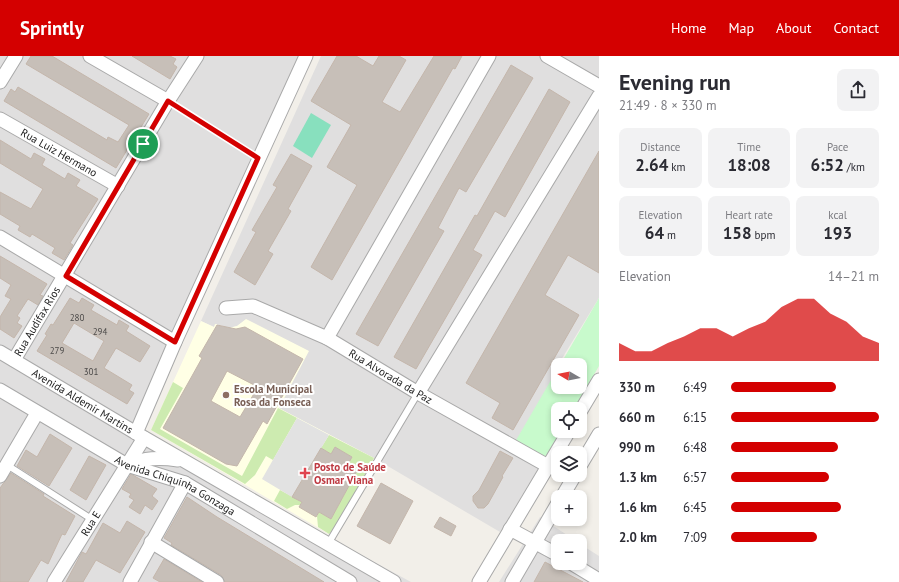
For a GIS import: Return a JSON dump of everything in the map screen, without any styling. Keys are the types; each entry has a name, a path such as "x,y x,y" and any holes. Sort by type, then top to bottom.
{"street":[{"path":"0,82 16,56"},
{"path":"90,56 168,101"},
{"name":"Rua Audifax Rios","path":"14,360 66,276 168,101 197,56"},
{"name":"Rua E","path":"54,582 127,465 140,435 175,342 306,56"},
{"path":"328,338 489,56"},
{"path":"547,56 599,86"},
{"path":"418,393 599,96"},
{"name":"Rua Luiz Hermano","path":"0,119 118,186"},
{"path":"0,237 175,342"},
{"name":"Rua Alvorada da Paz","path":"226,308 254,306 328,338 418,393 548,466"},
{"name":"Avenida Aldemir Martins","path":"0,352 140,435"},
{"path":"586,402 599,380"},
{"name":"Avenida Chiquinha Gonzaga","path":"0,390 127,465 185,483 350,582"},
{"path":"3,470 37,413"},
{"path":"587,454 599,434"},
{"name":"Avenida Chiquinha Gonzaga","path":"140,435 394,582"},
{"path":"479,582 565,438"},
{"path":"127,465 142,459 155,457 186,462"},
{"path":"130,582 185,483"},
{"path":"512,582 551,515"},
{"path":"510,529 551,551"},
{"path":"151,542 217,582"},
{"path":"580,570 594,580"}],"lane":[{"path":"328,544 418,393"},
{"path":"3,470 93,520"}],"path":[{"path":"168,101 258,158"}],"shaded area":[{"path":"0,56 306,56 136,432 411,582 0,582"},
{"path":"321,56 599,56 599,298 562,358 551,358 551,394 554,394 552,402 551,402 551,412 544,459 500,532 374,458 278,408 308,351 246,320 237,326 229,328 216,324 214,327 201,321"},
{"name":"Escola Municipal Rosa da Fonseca","path":"246,319 309,351 279,408 374,458 329,534 151,430 201,321 214,327 215,324 229,328 237,326"},
{"path":"297,418 329,435 292,497 262,479"},
{"path":"540,517 551,524 551,526 554,526 566,534 551,534 551,570 587,570 587,548 599,556 599,582 499,582"}],"green space":[{"path":"311,113 331,125 312,158 293,146"},
{"path":"599,298 599,366 587,387 587,358 564,358"},
{"path":"551,380 551,394 583,394 578,402 551,402 551,438 557,438 544,459 515,442"},
{"path":"173,382 183,388 160,429 242,476 278,408 297,418 273,460 266,456 255,475 245,484 151,430"},
{"path":"329,435 374,458 335,528 329,534 318,527 317,516 319,512 331,519 357,471 347,466 352,457 335,447 331,454 321,448"},
{"path":"280,490 302,502 300,505 295,505 287,509 274,501"}],"building":[{"path":"31,56 52,56 149,114 116,168 4,101 11,89 15,92 18,87 107,140 108,137 118,142 129,125 26,64"},
{"path":"132,56 170,56 176,59 173,64 177,67 170,79"},
{"path":"337,56 356,56 373,66 379,56 399,56 406,60 382,102 400,112 434,56 462,56 455,69 453,68 332,280 311,267 357,185 327,167 351,125 311,101"},
{"path":"511,65 533,78 466,192 459,188 438,228 444,231 378,346 356,334"},
{"path":"549,89 570,102 505,217 495,211 473,250 482,255 416,369 394,357 475,215 477,216"},
{"path":"0,140 31,159 34,153 45,159 42,165 65,179 68,173 80,180 76,186 98,199 70,243 73,245 64,260 52,253 55,248 32,234 30,237 18,230 20,226 0,214 0,192 31,209 43,189 0,163"},
{"path":"599,151 599,273 568,255 545,295 579,315 554,358 551,358 551,364 513,430 492,418 500,403 466,383"},
{"path":"291,154 312,166 288,209 291,211 268,251 273,254 255,285 234,272 256,232 252,230 277,187 273,185"},
{"path":"0,256 47,284 40,295 43,296 38,305 28,299 17,316 20,318 17,323 22,326 14,338 0,329 0,317 11,299 5,296 11,285 0,278"},
{"path":"70,298 79,303 82,298 94,305 91,310 117,325 119,320 129,326 126,331 150,346 140,362 116,348 104,368 132,385 129,390 134,393 127,404 37,351 47,335 45,334 51,324 53,325","holes":["74,323 104,341 93,361 62,343"]},
{"name":"Escola Municipal Rosa da Fonseca","path":"217,325 236,329 245,327 303,359 267,424 263,421 237,466 226,464 163,428 202,358 199,356","holes":["227,371 258,387 240,417 211,401"]},
{"path":"50,434 72,448 49,486 17,466 26,450 37,457"},
{"path":"335,447 352,457 347,466 357,471 331,519 319,512 316,517 299,507 302,502 292,497 321,448 331,454"},
{"path":"500,451 513,458 488,504 484,508 478,508 473,501 473,496 479,490"},
{"path":"89,456 106,465 86,500 70,490"},
{"path":"11,473 44,494 43,496 75,516 65,535 62,534 48,564 41,560 28,582 0,582 0,488"},
{"path":"131,474 157,489 152,496 158,501 152,510 145,505 140,514 129,507 134,500 129,497 131,494 122,489"},
{"path":"381,483 413,501 390,544 357,526"},
{"path":"187,497 324,582 225,582 221,575 171,545 172,543 164,538"},
{"path":"440,517 456,526 451,536 434,527"},
{"path":"127,521 145,532 120,573 96,560 83,582 66,582 82,552 86,554 103,523 120,533"},
{"path":"164,559 202,582 160,582 153,578"},
{"path":"545,562 551,565 551,570 560,570 583,582 534,582"}],"place":[{"name":"Escola Municipal Rosa da Fonseca","path":"226,395"},
{"name":"Posto de Saúde Osmar Viana","path":"305,473"}],"route":[{"path":"168,101 258,158 175,342 66,276 143,144 168,101"}]}
